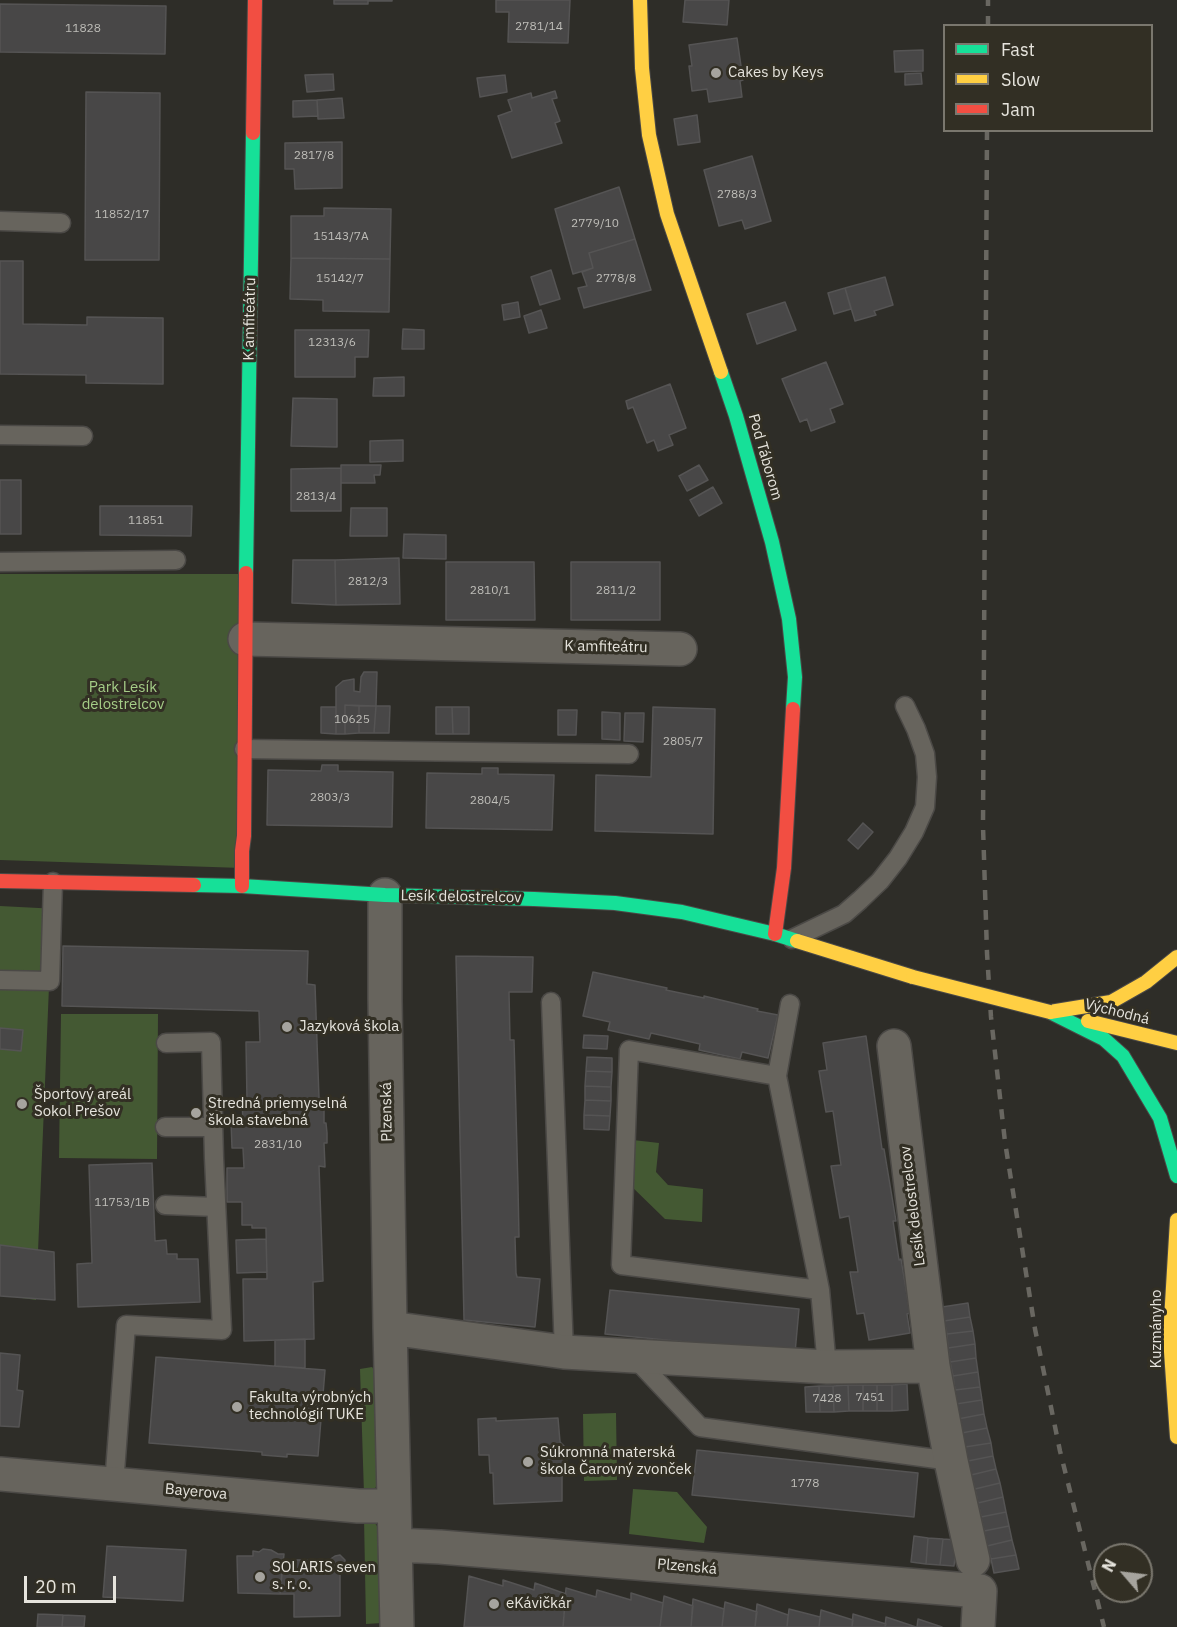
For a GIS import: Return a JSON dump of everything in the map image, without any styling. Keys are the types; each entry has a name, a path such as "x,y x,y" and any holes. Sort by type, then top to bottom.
{"street":[{"name":"K amfiteátru","path":"242,886 255,0"},
{"name":"Pod Táborom","path":"640,0 642,68 649,135 667,214 736,416 772,542 789,620 795,677 784,868 783,936"},
{"name":"K amfiteátru","path":"245,639 680,649"},
{"name":"Lesík delostrelcov","path":"0,881 242,886 385,895 615,903 682,912 783,936 913,977 1076,1017"},
{"name":"Plzenská","path":"385,895 384,966 397,1627"},
{"path":"1177,957 1146,982 1111,1002 1076,1017 1123,1056 1160,1118 1177,1176"},
{"name":"Východná","path":"1076,1017 1177,1043"},
{"name":"Lesík delostrelcov","path":"894,1046 933,1366"},
{"name":"Kuzmányho","path":"1177,1220 1170,1337 1177,1437"},
{"path":"390,1328 564,1352 827,1367 933,1366 976,1575 978,1627"},
{"name":"Bayerova","path":"0,1474 358,1506 393,1506"},
{"name":"Plzenská","path":"395,1545 976,1575"}],"lane":[{"path":"0,221 61,223"},
{"path":"0,435 83,436"},
{"path":"0,562 176,560"},
{"path":"783,936 844,914 880,881 914,832 925,807 927,777 925,754 904,706"},
{"path":"244,749 629,754"},
{"path":"0,980 50,981 53,882"},
{"path":"551,1002 564,1352"},
{"path":"790,1004 777,1076 820,1290 827,1367"},
{"path":"114,1485 126,1325 222,1330 211,1042 166,1043"},
{"path":"777,1076 629,1050 621,1265 820,1290"},
{"path":"165,1127 213,1127"},
{"path":"165,1205 216,1207"},
{"path":"633,1356 700,1427 951,1461"}],"green space":[{"name":"Park Lesík delostrelcov","path":"0,574 248,574 242,868 0,860"},
{"name":"Športový areál Sokol Prešov","path":"0,906 58,909 52,914 36,1300 0,1295"},
{"path":"61,1014 158,1014 157,1159 59,1158"},
{"path":"633,1140 659,1143 656,1172 668,1185 703,1189 702,1222 665,1219 629,1184"},
{"path":"372,1367 377,1373 380,1480 374,1490 364,1494 360,1369"},
{"path":"616,1413 617,1480 584,1481 583,1414"},
{"path":"633,1489 677,1492 707,1527 704,1543 629,1534"},
{"path":"364,1518 375,1523 381,1533 382,1623 366,1624"}],"building":[{"path":"334,0 392,0 392,1 334,4"},
{"path":"496,0 570,0 568,43 508,42 509,12 496,12"},
{"path":"685,0 729,0 727,25 683,22"},
{"path":"0,4 166,6 165,54 0,52"},
{"name":"Cakes by Keys","path":"737,38 743,80 740,81 742,97 709,102 707,89 692,91 689,45"},
{"path":"923,50 923,71 895,72 894,51"},
{"path":"921,73 922,84 905,85 905,74"},
{"path":"333,74 334,90 307,92 305,75"},
{"path":"505,75 507,92 480,97 477,78"},
{"path":"555,91 557,98 552,99 560,121 555,123 562,143 512,158 498,116 512,111 508,100 531,93 532,98"},
{"path":"86,92 160,93 159,260 85,260"},
{"path":"342,98 344,118 318,119 317,100"},
{"path":"317,100 318,116 293,117 293,101"},
{"path":"697,115 700,142 678,145 674,119"},
{"path":"342,142 342,188 295,189 294,169 285,169 285,143"},
{"path":"752,156 771,221 745,229 742,220 719,226 704,170"},
{"path":"619,187 635,239 589,253 593,268 573,274 555,209"},
{"path":"324,208 391,209 390,259 291,258 291,216 324,216"},
{"path":"635,239 651,290 584,308 578,288 587,286 582,272 593,268 589,253"},
{"path":"291,258 390,259 389,312 323,311 323,300 290,299"},
{"path":"0,261 23,261 23,324 87,325 87,317 163,318 163,384 86,383 86,375 0,374"},
{"path":"551,270 560,299 540,305 531,277"},
{"path":"885,277 893,305 874,311 876,315 855,321 845,288"},
{"path":"845,288 851,309 834,314 828,293"},
{"path":"518,302 520,317 504,320 502,305"},
{"path":"785,302 796,330 757,344 747,314"},
{"path":"541,310 547,328 529,333 524,316"},
{"path":"403,329 424,330 424,349 402,349"},
{"path":"295,330 369,330 368,357 355,357 355,377 295,377"},
{"path":"826,362 843,404 830,409 835,422 811,431 807,419 800,422 782,379"},
{"path":"404,377 404,396 373,396 374,378"},
{"path":"670,384 686,428 669,435 673,445 658,451 654,440 647,443 633,407 628,409 626,401"},
{"path":"293,398 337,399 337,447 291,446"},
{"path":"403,440 403,461 370,462 370,441"},
{"path":"341,465 381,465 380,475 374,475 375,483 341,483"},
{"path":"699,465 708,480 687,491 679,476"},
{"path":"341,468 341,511 291,511 291,469"},
{"path":"0,480 21,480 21,534 0,534"},
{"path":"713,487 722,503 699,516 690,500"},
{"path":"100,506 192,506 191,536 100,535"},
{"path":"351,508 387,508 387,536 350,536"},
{"path":"404,534 446,535 446,559 403,558"},
{"path":"399,558 400,604 336,605 335,560"},
{"path":"293,560 335,560 336,605 292,603"},
{"path":"446,562 534,562 535,620 446,620"},
{"path":"571,562 660,562 660,620 571,620"},
{"path":"364,672 377,672 376,706 345,705 345,734 336,734 336,687 343,681 354,679 354,691 360,692 361,677"},
{"path":"345,705 359,706 359,733 345,734"},
{"path":"359,706 376,706 374,733 359,733"},
{"path":"376,706 390,706 389,733 374,733"},
{"path":"321,707 336,707 336,734 321,733"},
{"path":"436,707 452,707 453,734 436,734"},
{"path":"452,707 469,707 469,734 453,734"},
{"path":"653,707 715,709 713,834 595,831 596,775 651,777"},
{"path":"558,710 577,710 576,735 558,735"},
{"path":"602,712 620,713 620,740 602,739"},
{"path":"625,713 644,713 643,742 624,741"},
{"path":"322,765 338,765 338,771 393,772 392,827 267,825 268,770 321,771"},
{"path":"482,768 498,768 498,774 554,775 552,830 426,828 427,773 482,774"},
{"path":"863,823 873,832 858,849 848,840"},
{"path":"63,946 308,951 307,984 315,985 319,1098 324,1099 324,1123 326,1123 327,1133 327,1143 324,1143 325,1167 319,1166 323,1281 313,1282 314,1339 244,1341 243,1279 267,1279 266,1228 242,1225 242,1202 227,1202 227,1168 244,1168 243,1148 232,1148 231,1121 243,1121 242,1101 247,1101 246,1042 260,1042 259,1011 62,1006"},
{"path":"456,956 533,957 532,992 509,992 510,1040 514,1040 518,1187 519,1237 515,1237 516,1273 517,1277 540,1279 535,1327 464,1320"},
{"path":"593,972 778,1015 768,1058 742,1052 740,1059 699,1050 700,1044 651,1033 649,1039 608,1030 610,1022 583,1016"},
{"path":"0,1028 23,1030 21,1051 0,1049"},
{"path":"584,1035 608,1036 607,1049 583,1048"},
{"path":"866,1036 882,1149 884,1149 896,1221 893,1221 899,1260 901,1259 910,1313 907,1314 910,1333 869,1340 864,1313 857,1314 850,1272 858,1272 849,1216 840,1218 831,1166 841,1165 833,1111 826,1112 819,1071 827,1070 823,1043"},
{"path":"587,1057 612,1058 612,1072 586,1071"},
{"path":"586,1071 612,1072 611,1087 585,1086"},
{"path":"585,1086 611,1087 611,1101 585,1100"},
{"path":"585,1100 611,1101 610,1116 584,1115"},
{"path":"584,1115 610,1116 609,1130 584,1129"},
{"path":"152,1163 155,1241 166,1240 167,1254 177,1254 177,1259 198,1259 200,1302 78,1307 77,1264 92,1263 89,1165"},
{"path":"266,1239 267,1272 237,1273 236,1240"},
{"path":"0,1245 54,1252 55,1300 0,1296"},
{"path":"610,1290 799,1309 795,1353 605,1334"},
{"path":"968,1303 970,1317 944,1321 942,1307"},
{"path":"970,1317 973,1331 947,1334 944,1321"},
{"path":"973,1331 975,1344 948,1348 947,1334"},
{"path":"305,1339 305,1368 275,1366 275,1340"},
{"path":"975,1344 976,1358 950,1362 948,1348"},
{"path":"0,1353 20,1355 17,1390 23,1391 19,1427 0,1426"},
{"name":"Fakulta výrobných technológií TUKE","path":"156,1357 325,1370 318,1456 287,1454 287,1457 262,1455 262,1452 149,1443"},
{"path":"976,1358 978,1372 953,1376 950,1362"},
{"path":"978,1372 980,1387 955,1390 953,1376"},
{"path":"907,1384 908,1410 892,1411 892,1385"},
{"path":"848,1385 849,1411 834,1412 833,1386"},
{"path":"848,1385 863,1385 863,1411 849,1411"},
{"path":"863,1385 877,1385 877,1411 863,1411"},
{"path":"877,1385 892,1385 892,1411 877,1411"},
{"path":"819,1386 820,1412 806,1412 805,1387"},
{"path":"819,1386 833,1386 834,1412 820,1412"},
{"path":"980,1387 982,1400 956,1404 955,1390"},
{"path":"982,1400 984,1414 958,1419 956,1404"},
{"path":"984,1414 987,1428 962,1433 958,1419"},
{"name":"Súkromná materská škola Čarovný zvonček","path":"496,1418 496,1421 558,1418 560,1442 566,1448 567,1469 562,1476 562,1501 494,1504 493,1473 490,1473 489,1455 479,1455 478,1419"},
{"path":"987,1428 991,1443 965,1447 962,1433"},
{"path":"991,1443 993,1456 968,1461 965,1447"},
{"path":"697,1450 918,1473 914,1517 692,1495"},
{"path":"993,1456 996,1469 971,1475 968,1461"},
{"path":"996,1469 1000,1483 975,1489 971,1475"},
{"path":"1000,1483 1003,1497 978,1503 975,1489"},
{"path":"1003,1497 1006,1512 981,1517 978,1503"},
{"path":"1006,1512 1009,1526 984,1531 981,1517"},
{"path":"1009,1526 1012,1540 987,1546 984,1531"},
{"path":"914,1536 928,1538 926,1564 911,1562"},
{"path":"928,1538 943,1539 940,1565 926,1564"},
{"path":"943,1539 957,1540 954,1566 940,1565"},
{"path":"1012,1540 1016,1555 991,1559 987,1546"},
{"path":"107,1546 186,1550 183,1601 103,1597"},
{"name":"SOLARIS seven s. r. o.","path":"263,1549 284,1554 280,1594 238,1593 237,1556 253,1556 253,1551 259,1552"},
{"path":"340,1555 345,1560 345,1566 340,1571 340,1616 294,1617 294,1594 280,1594 283,1560 329,1560"},
{"path":"1016,1555 1019,1569 994,1573 991,1559"},
{"path":"469,1576 503,1586 503,1580 534,1590 535,1583 566,1594 563,1627 464,1627"},
{"path":"566,1588 596,1597 597,1590 631,1600 631,1593 663,1603 660,1627 563,1627"},
{"path":"664,1596 693,1606 691,1627 660,1627"},
{"path":"693,1599 724,1609 722,1627 691,1627"},
{"path":"725,1602 757,1612 755,1627 722,1627"},
{"path":"757,1604 788,1615 787,1627 755,1627"},
{"path":"789,1609 820,1617 819,1627 787,1627"},
{"path":"821,1610 853,1620 852,1627 819,1627"},
{"path":"38,1614 63,1615 62,1627 37,1627"},
{"path":"853,1614 886,1624 885,1627 852,1627"},
{"path":"63,1615 85,1616 84,1627 62,1627"},
{"path":"886,1617 916,1627 885,1627"},
{"path":"918,1619 942,1627 917,1627"}],"railway":[{"path":"988,0 988,24"},
{"path":"987,132 983,826 991,1017 1005,1142 1035,1329 1060,1451 1104,1627"}],"traffic: fast":[{"path":"246,573 253,133"},
{"path":"721,372 772,542 789,619 795,677 793,709"},
{"path":"194,885 385,895 615,903 682,912 797,941"},
{"path":"1050,1012 1104,1039 1123,1056 1160,1118 1177,1176"}],"traffic: slow":[{"path":"640,0 642,68 649,135 667,214 721,372"},
{"path":"797,941 913,977"},
{"path":"1050,1012 1111,1002 1146,982 1177,957"},
{"path":"913,977 1050,1012"},
{"path":"1088,1021 1177,1043"},
{"path":"1177,1220 1170,1337 1177,1437"}],"traffic: jam":[{"path":"253,133 255,0"},
{"path":"242,886 246,573"},
{"path":"775,934 784,868 793,709"},
{"path":"0,881 194,885"}],"place":[{"name":"Cakes by Keys","path":"716,73"},
{"name":"Jazyková škola","path":"287,1027"},
{"name":"Športový areál Sokol Prešov","path":"22,1104"},
{"name":"Stredná priemyselná škola stavebná","path":"196,1113"},
{"name":"Fakulta výrobných technológií TUKE","path":"237,1407"},
{"name":"Súkromná materská škola Čarovný zvonček","path":"528,1462"},
{"name":"SOLARIS seven s. r. o.","path":"260,1577"},
{"name":"eKávičkár","path":"494,1604"}]}
